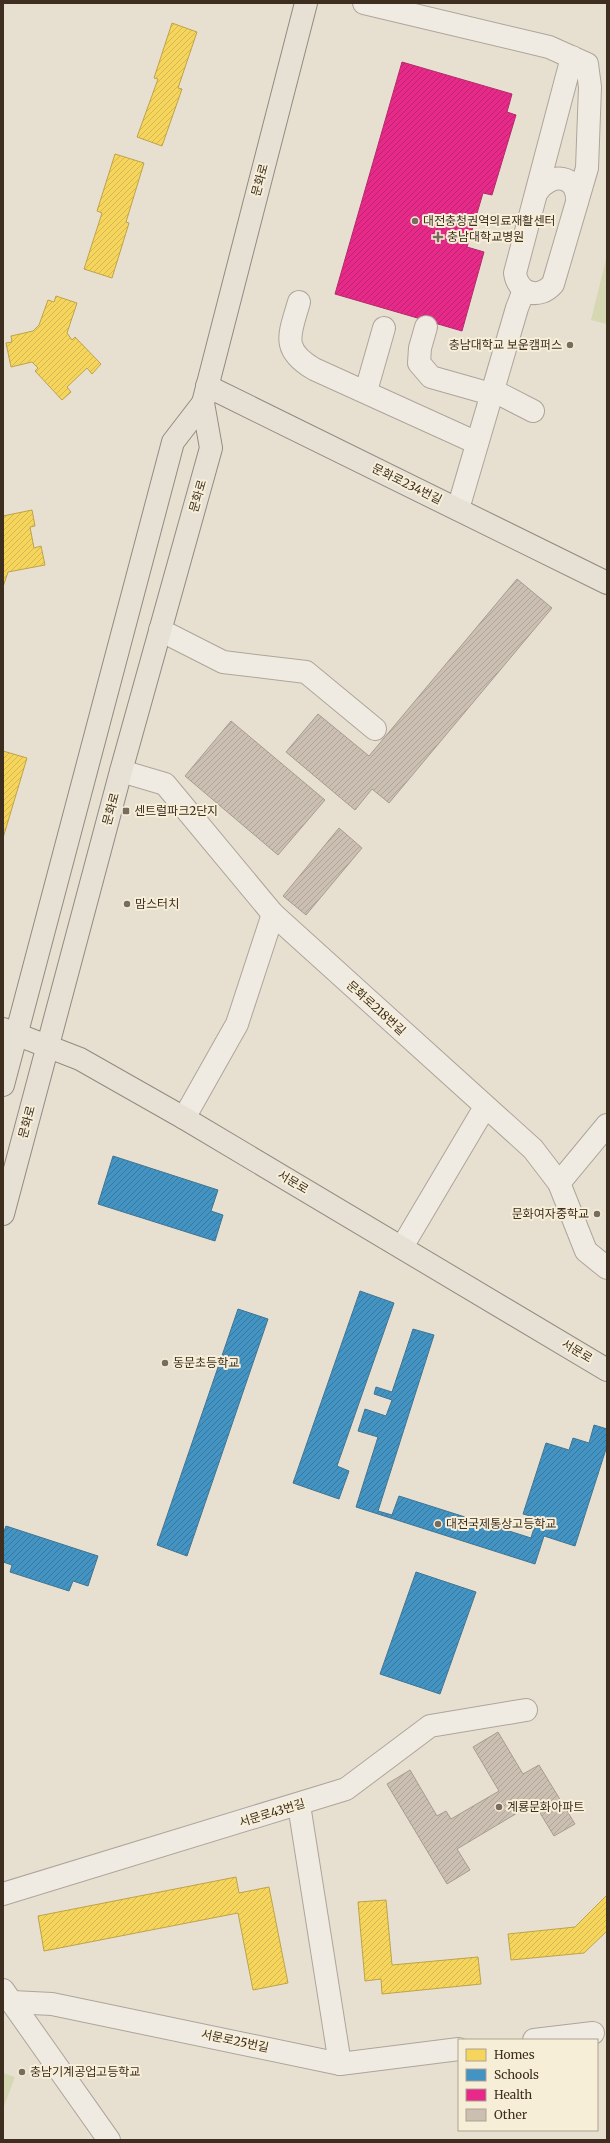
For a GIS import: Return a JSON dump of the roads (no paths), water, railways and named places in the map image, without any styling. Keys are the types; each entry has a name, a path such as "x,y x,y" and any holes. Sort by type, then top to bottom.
{"main road":[{"name":"문화로","path":"3,1085 10,1031 173,442 205,394 306,3"},
{"name":"문화로","path":"3,1214 121,771 211,448 205,394"},
{"name":"문화로234번길","path":"205,394 458,509 607,583"},
{"name":"서문로","path":"10,1031 80,1059 184,1118 607,1370"}],"street":[{"path":"364,3 423,10 549,47 572,57 587,64 590,87 587,168 553,284 549,288 537,294 524,290 519,286 515,273 572,57"},
{"path":"537,192 546,181 558,178 565,180 575,188 577,201"},
{"path":"458,509 491,392 524,290"},
{"path":"299,302 291,331 291,348 299,360 314,369 366,391 477,443"},
{"path":"426,327 420,348 419,363 431,377 491,392 533,410"},
{"path":"366,391 384,328"},
{"path":"160,630 223,662 306,672 375,729"},
{"name":"문화로218번길","path":"121,771 165,784 273,914 532,1149 559,1183 586,1251 607,1268"},
{"path":"184,1118 237,1024 273,914"},
{"path":"402,1247 485,1107"},
{"path":"559,1183 607,1125"},
{"name":"서문로43번길","path":"3,1894 299,1805 346,1789 430,1726 526,1710"},
{"path":"299,1805 340,2064"},
{"path":"8,1996 109,2140"},
{"name":"서문로25번길","path":"8,1996 340,2064 458,2049"},
{"path":"542,2039 593,2033"}],"place":[{"name":"대전충청권역의료재활센터","path":"415,221"},
{"name":"충남대학교병원","path":"438,237"},
{"name":"충남대학교 보운캠퍼스","path":"570,345"},
{"name":"센트럴파크2단지","path":"126,811"},
{"name":"맘스터치","path":"127,904"},
{"name":"문화여자중학교","path":"597,1214"},
{"name":"동문초등학교","path":"165,1363"},
{"name":"대전국제통상고등학교","path":"438,1524"},
{"name":"계룡문화아파트","path":"499,1807"},
{"name":"충남기계공업고등학교","path":"22,2072"}]}
